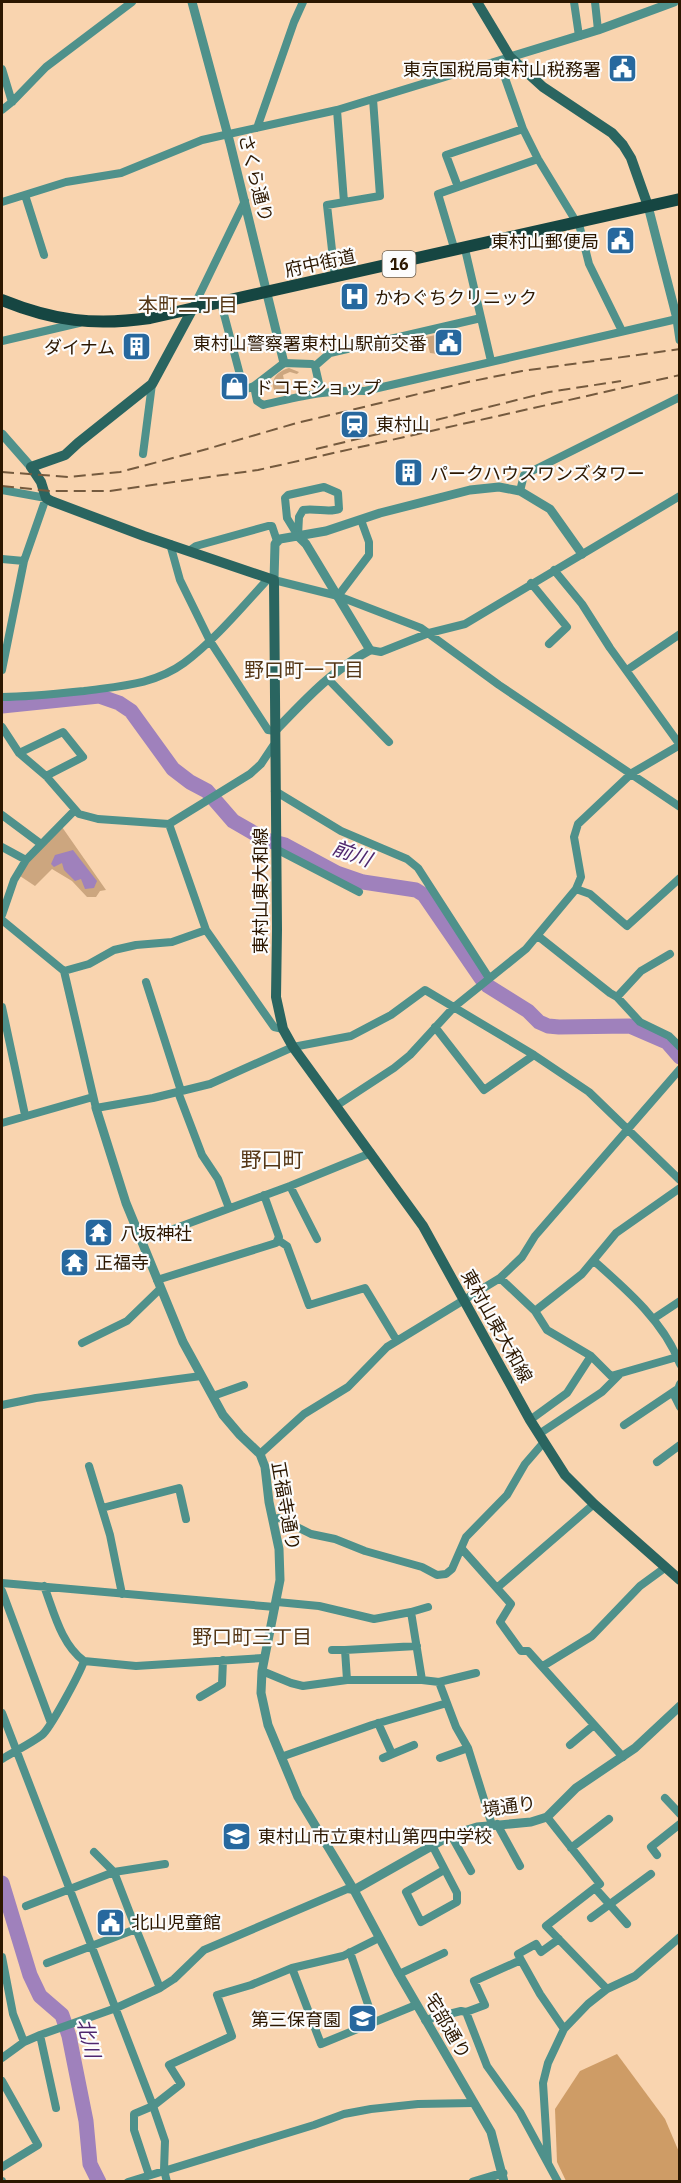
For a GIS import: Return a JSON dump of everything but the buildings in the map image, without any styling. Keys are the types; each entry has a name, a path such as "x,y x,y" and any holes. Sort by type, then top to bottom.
{"main road":[{"path":"477,2 510,57 543,87 612,133 631,158 648,207"},
{"name":"府中街道","path":"2,300 48,315 82,322 126,322 192,310 680,200"},
{"path":"192,310 152,384 65,455 31,467 41,482 46,498 271,579"},
{"name":"東村山東大和線","path":"271,579 275,736 276,997 283,1029 293,1047 423,1226 530,1420 570,1482 680,1580"}],"street":[{"path":"2,110 51,64 132,2"},
{"name":"さくら通り","path":"192,2 228,134 284,363"},
{"path":"257,128 303,2"},
{"path":"574,2 579,36"},
{"path":"595,2 598,30"},
{"path":"2,202 66,182 121,173 202,140 337,110 598,30 667,3"},
{"path":"499,61 523,129 538,159 580,228 589,264 622,331"},
{"path":"2,69 12,102"},
{"path":"335,277 327,205 380,196 373,99"},
{"path":"337,110 344,202"},
{"path":"458,187 446,155 523,129"},
{"path":"491,361 481,318 460,250 438,194 538,159"},
{"path":"26,195 44,255"},
{"path":"192,310 245,201"},
{"path":"648,207 680,340"},
{"path":"221,303 244,390 254,386 284,363 315,366"},
{"path":"315,366 330,353 481,318"},
{"path":"254,386 257,401 261,405 321,392 339,390 365,392 676,319"},
{"path":"2,341 82,322"},
{"path":"315,366 321,392"},
{"path":"143,454 152,384"},
{"path":"520,491 524,474 680,397"},
{"path":"2,434 31,467"},
{"path":"286,513 292,516 315,508 337,510 340,506 338,493 324,488 288,495 284,500 286,513 292,528 306,544 370,650"},
{"path":"277,541 326,531 380,513 470,490 499,488 520,491 550,509 582,554"},
{"path":"2,490 46,498 24,561 2,666"},
{"path":"2,727 19,753 46,777 79,814 98,819 169,824 261,765 271,753 275,736 328,679 350,661 370,650 381,652 429,633 465,624 680,496"},
{"path":"298,536 300,513"},
{"path":"338,596 369,555 369,542 361,520"},
{"path":"2,697 28,697 132,686 164,675 210,641 271,579 277,541 272,526 196,546 189,551"},
{"path":"170,544 180,580 210,641 268,730 275,736"},
{"path":"2,559 24,561"},
{"path":"336,1106 410,1055 454,1007 511,963 538,936 576,889 581,877 574,837 575,829 632,773 680,745 610,648 582,604 554,570"},
{"path":"271,579 338,596 421,628 508,692 680,807"},
{"path":"531,583 567,627 549,644"},
{"path":"627,670 680,634"},
{"path":"328,679 389,742"},
{"path":"19,753 63,732 83,756 46,777"},
{"path":"275,791 340,831 407,859 418,868 486,981"},
{"path":"2,915 14,880 26,860 75,810"},
{"path":"2,815 41,844"},
{"path":"169,824 206,930 274,1027 283,1029"},
{"path":"276,844 358,892"},
{"path":"2,847 26,860"},
{"path":"576,889 590,894 627,926 680,878"},
{"path":"2,920 64,971 96,1108 210,1084 293,1047 351,1036 391,1016 424,990 534,1054 589,1092 680,1180"},
{"path":"64,971 89,964 114,950 136,945 172,942 206,930"},
{"path":"538,936 610,993 617,996 640,1022 669,1036 680,1047"},
{"path":"617,996 641,971 670,954"},
{"path":"146,982 179,1092 202,1155 218,1179 229,1208"},
{"path":"2,1007 25,1115"},
{"path":"435,1027 484,1090 534,1054"},
{"path":"260,1454 304,1414 348,1387 387,1347 500,1278 522,1257 535,1236 680,1069"},
{"path":"2,1123 93,1097"},
{"name":"正福寺通り","path":"96,1108 126,1203 183,1342 223,1415 240,1436 260,1454 265,1467 279,1549 280,1580 264,1658 261,1693 268,1725 298,1797 354,1890"},
{"path":"141,1241 290,1186 370,1153"},
{"path":"290,1186 317,1239"},
{"path":"535,1311 582,1274 616,1233 680,1188"},
{"path":"82,1343 127,1321 159,1285 276,1243 279,1237 264,1195"},
{"path":"278,1240 287,1246 309,1305 365,1288 397,1341"},
{"path":"500,1278 535,1311 547,1330 591,1356 611,1376 678,1357 669,1339 654,1319 594,1261"},
{"path":"654,1319 680,1301"},
{"path":"530,1420 567,1394 591,1356"},
{"path":"273,1519 279,1518 311,1534 335,1539 365,1551 422,1567 437,1575 446,1574 452,1569 466,1537 507,1496 541,1438 602,1392 620,1374"},
{"path":"2,1405 36,1398 201,1376"},
{"path":"213,1396 244,1385"},
{"path":"678,1387 675,1397 680,1407"},
{"path":"624,1425 678,1387"},
{"path":"657,1462 680,1445"},
{"path":"89,1466 110,1535 122,1594"},
{"path":"102,1509 178,1488 186,1519"},
{"path":"498,1587 594,1504"},
{"path":"462,1549 512,1604 500,1622 521,1651 528,1651 543,1666 623,1756"},
{"path":"543,1666 592,1636 640,1586 666,1567"},
{"path":"2,1583 122,1594 319,1606 374,1619 428,1607"},
{"path":"44,1586 61,1632 69,1645 84,1661 136,1666 264,1658"},
{"path":"2,1591 51,1723"},
{"path":"411,1612 422,1680"},
{"path":"332,1650 417,1646"},
{"path":"345,1650 347,1680"},
{"path":"200,1697 222,1684 223,1660"},
{"path":"2,1759 45,1734 78,1678 84,1661"},
{"path":"262,1671 303,1686 347,1680 439,1682 476,1674"},
{"path":"439,1682 456,1727 468,1748 495,1825 520,1866"},
{"path":"281,1757 378,1723 447,1703"},
{"name":"境通り","path":"354,1890 451,1835 477,1827 531,1822 547,1817 576,1788 623,1756 680,1706"},
{"path":"2,1713 153,2106 165,2141 167,2181"},
{"path":"378,1723 392,1754"},
{"path":"570,1745 594,1725"},
{"path":"383,1758 414,1745"},
{"path":"440,1758 468,1748"},
{"path":"665,1798 680,1814"},
{"path":"547,1817 600,1884 546,1926 608,1989"},
{"path":"572,1848 609,1819"},
{"path":"657,1855 651,1847 680,1824"},
{"path":"451,1835 471,1871"},
{"path":"432,1845 457,1893 457,1902 421,1922 406,1892 444,1870"},
{"path":"94,1852 114,1872 160,1988"},
{"path":"26,1906 114,1872 165,1864"},
{"path":"591,1918 651,1874"},
{"path":"595,1888 627,1924"},
{"path":"2,2056 40,2035 116,2008 160,1988 204,1950 347,1889 354,1890"},
{"name":"宅部通り","path":"354,1890 416,2005 491,2132 504,2177"},
{"path":"47,1963 136,1929"},
{"path":"548,2163 543,2083 548,2063 564,2029 588,2004 608,1989 635,1976 680,1937"},
{"path":"149,2175 134,2130 134,2114 153,2106 182,2084 169,2065 232,2036 217,1995 251,1985 291,1968 350,1952 379,1938"},
{"path":"558,1939 541,1952 536,1944 518,1954 540,1994 564,2029"},
{"path":"350,1952 374,2022"},
{"path":"399,1974 444,1953"},
{"path":"2,1957 13,2014 24,2042"},
{"path":"425,2020 461,2010 466,2012 485,2005 474,1981 522,1960"},
{"path":"291,1968 321,2044 416,2005"},
{"path":"466,2012 487,2066 520,2112 558,2181"},
{"path":"40,2035 56,2108"},
{"path":"2,2081 38,2145 2,2167"},
{"path":"128,2181 344,2114 396,2106 473,2103"},
{"path":"473,2181 504,2177"}],"shaded area":[{"path":"440,334 445,355 430,353 426,337"},
{"path":"289,368 299,372 283,375 285,385 290,388 274,390 273,382 276,376"},
{"path":"62,827 106,890 100,891 96,897 87,897 72,881 52,869 35,886 20,876 30,859"},
{"path":"73,850 97,881 94,888 85,889 81,879 75,881 64,870 62,863 54,867 51,864 55,855"},
{"path":"617,2054 665,2119 679,2152 679,2181 566,2181 557,2162 555,2109 580,2071"}],"waterway":[{"name":"前川","path":"2,706 99,696 119,703 131,711 173,769 207,791 233,821 266,840 285,845 337,873 363,882 416,890 424,895 488,986 528,1011 539,1022 559,1027 630,1026 667,1042 680,1057"},
{"name":"北川","path":"2,1883 30,1975 40,1996 62,2015 69,2036 86,2121 90,2164 99,2182"}],"railway":[{"path":"2,472 69,477 120,472 297,423 468,382 522,371 680,349"},
{"path":"2,486 50,491 110,491 258,470 680,375"},
{"path":"436,420 549,392 621,381"},
{"path":"316,449 407,427"}],"place":[{"name":"東京国税局東村山税務署","path":"622,69"},
{"name":"東村山郵便局","path":"620,241"},
{"name":"かわぐちクリニック","path":"354,297"},
{"name":"東村山警察署東村山駅前交番","path":"448,343"},
{"name":"ダイナム","path":"136,347"},
{"name":"ドコモショップ","path":"234,387"},
{"name":"東村山","path":"355,424"},
{"name":"パークハウスワンズタワー","path":"409,473"},
{"name":"八坂神社","path":"99,1233"},
{"name":"正福寺","path":"74,1262"},
{"name":"東村山市立東村山第四中学校","path":"237,1836"},
{"name":"北山児童館","path":"110,1922"},
{"name":"第三保育園","path":"362,2019"}],"district":[{"name":"本町二丁目","path":"188,304"},
{"name":"野口町一丁目","path":"304,669"},
{"name":"野口町","path":"272,1159"},
{"name":"野口町三丁目","path":"252,1636"}]}
